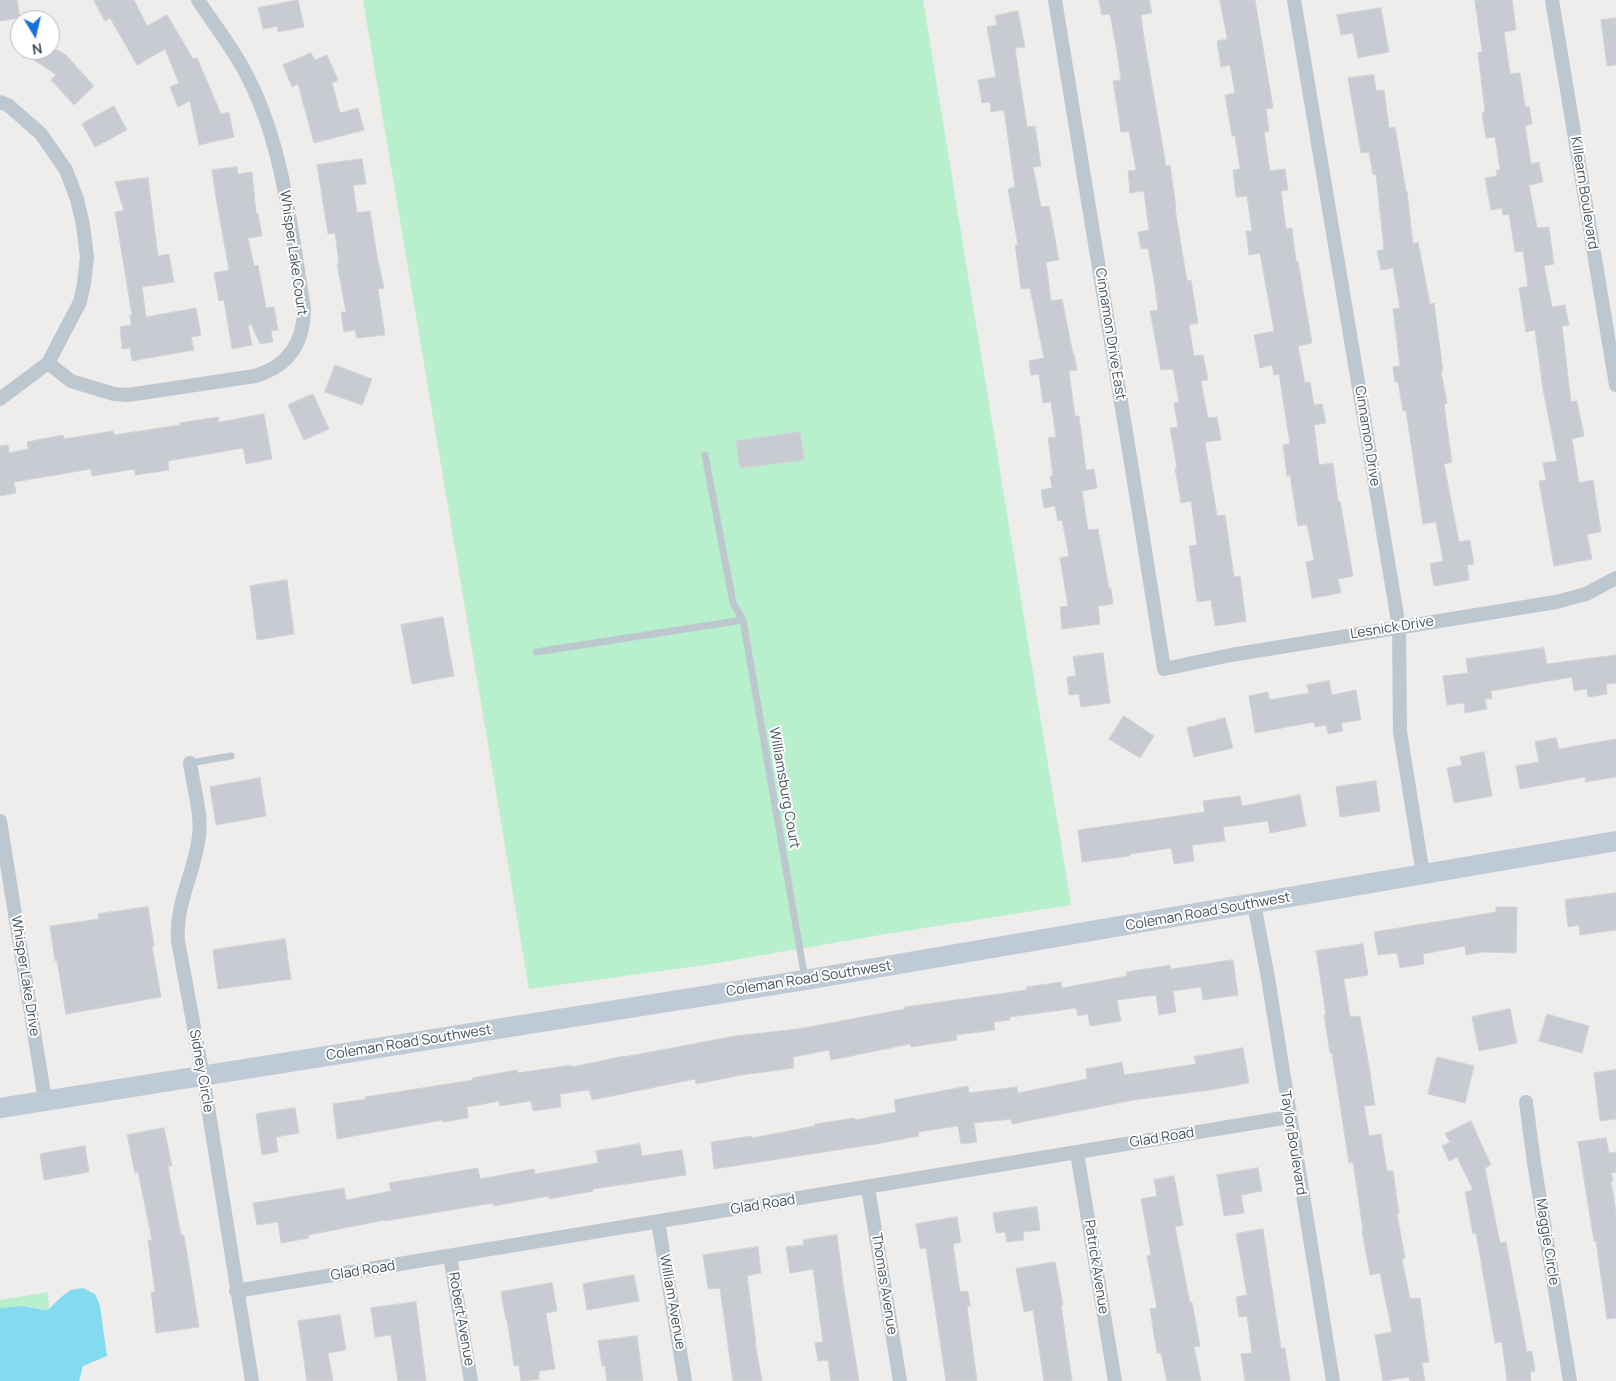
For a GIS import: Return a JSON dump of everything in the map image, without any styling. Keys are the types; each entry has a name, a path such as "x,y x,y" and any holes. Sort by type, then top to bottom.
{"street":[{"name":"Whisper Lake Court","path":"48,363 71,380 114,394 128,395 255,376 269,372 282,363 295,348 304,322 304,308 282,179 272,138 244,69 198,0"},
{"name":"Cinnamon Drive East","path":"1055,0 1164,669"},
{"name":"Cinnamon Drive","path":"1294,0 1399,627 1400,732 1423,874"},
{"name":"Killearn Boulevard","path":"1552,0 1616,386"},
{"path":"0,102 8,105 25,118 41,134 66,170 72,183 83,225 87,257 80,302 48,363 0,399"},
{"name":"Lesnick Drive","path":"1164,669 1231,654 1556,602 1586,594 1616,578"},
{"name":"Sidney Circle","path":"190,763 200,834 177,927 252,1381"},
{"name":"Whisper Lake Drive","path":"0,821 44,1100"},
{"name":"Coleman Road Southwest","path":"0,1108 805,980 1616,841"},
{"name":"Taylor Boulevard","path":"1254,904 1267,972 1333,1381"},
{"name":"Maggie Circle","path":"1526,1102 1534,1163 1570,1381"},
{"name":"Glad Road","path":"236,1291 1289,1117"},
{"name":"Patrick Avenue","path":"1077,1153 1115,1381"},
{"name":"Thomas Avenue","path":"868,1188 900,1381"},
{"name":"William Avenue","path":"658,1222 685,1381"},
{"name":"Robert Avenue","path":"450,1256 471,1381"}],"lane":[{"name":"Williamsburg Court","path":"705,455 733,602 744,620 805,980"},
{"path":"536,652 744,620"},
{"path":"190,763 231,756"}],"green space":[{"path":"363,0 923,0 1071,905 705,965 529,989"},
{"path":"48,1292 49,1309 44,1310 23,1306 0,1308 0,1300"}],"water":[{"path":"83,1288 95,1294 100,1306 107,1356 83,1366 79,1381 0,1381 0,1308 23,1306 44,1310 49,1309 71,1290"}],"building":[{"path":"0,0 17,0 19,10 10,10 10,20 0,21"},
{"path":"94,0 134,0 147,26 167,15 193,59 197,58 221,114 229,112 234,137 199,145 190,101 178,107 170,87 179,83 165,49 137,65 110,18 105,21"},
{"path":"298,0 304,27 278,32 277,26 263,29 258,8"},
{"path":"1099,0 1149,0 1152,13 1141,15 1143,32 1166,166 1170,165 1187,281 1191,280 1198,323 1189,325 1194,356 1203,355 1208,380 1201,381 1208,418 1217,417 1221,440 1205,442 1217,516 1225,515 1234,577 1240,576 1246,621 1215,626 1211,600 1197,602 1189,546 1197,545 1191,501 1181,503 1170,428 1178,427 1174,403 1179,402 1173,369 1161,370 1150,311 1158,310 1155,286 1148,248 1141,249 1138,232 1149,230 1144,191 1130,193 1128,171 1136,170 1129,131 1121,132 1113,81 1121,80 1110,14 1102,15"},
{"path":"1220,0 1255,0 1273,108 1266,109 1269,131 1264,132 1270,171 1285,169 1288,190 1281,191 1286,229 1292,228 1296,261 1298,261 1312,343 1298,346 1305,383 1310,382 1314,405 1322,404 1326,423 1314,425 1319,465 1333,463 1338,501 1340,501 1353,576 1338,579 1341,593 1312,598 1306,562 1314,560 1307,524 1298,526 1290,475 1287,476 1283,445 1290,444 1279,374 1274,375 1272,365 1260,368 1254,335 1274,331 1260,253 1249,255 1246,231 1252,231 1247,196 1236,197 1233,170 1240,169 1235,136 1232,136 1225,95 1235,93 1230,65 1221,67 1217,41 1227,39"},
{"path":"1475,0 1512,0 1516,30 1504,32 1510,74 1520,73 1525,107 1529,106 1532,124 1525,126 1531,164 1539,162 1543,182 1529,185 1537,228 1549,227 1554,264 1544,266 1552,307 1565,305 1569,325 1562,326 1571,402 1577,401 1584,436 1572,439 1579,483 1593,480 1601,532 1587,534 1592,559 1554,566 1539,481 1546,480 1543,463 1557,461 1543,389 1535,330 1526,332 1519,288 1528,286 1523,251 1515,252 1509,214 1503,215 1502,208 1491,210 1485,178 1497,176 1496,170 1500,170 1495,137 1486,138 1482,113 1485,112 1478,53 1482,52"},
{"path":"1381,8 1389,52 1358,58 1353,33 1341,35 1337,15"},
{"path":"1018,11 1025,47 1015,48 1027,127 1035,126 1041,166 1033,167 1041,207 1049,206 1059,260 1046,262 1051,301 1062,299 1074,354 1077,370 1069,371 1075,416 1079,416 1086,470 1094,469 1097,488 1082,491 1088,530 1098,529 1113,604 1098,606 1100,624 1062,629 1060,607 1068,606 1060,558 1069,556 1062,520 1058,521 1055,506 1044,508 1041,490 1052,488 1050,476 1053,476 1048,438 1056,437 1051,402 1043,403 1039,374 1031,375 1029,361 1044,358 1030,288 1021,289 1015,245 1018,245 1008,189 1015,187 1004,110 991,112 990,102 982,103 978,80 996,77 987,27 997,25 995,16"},
{"path":"1616,18 1616,65 1607,66 1601,20"},
{"path":"60,52 66,55 94,86 74,105 51,80 56,75 34,60 60,60"},
{"path":"311,53 315,60 327,55 338,80 332,83 340,113 358,108 364,130 314,143 298,84 292,87 283,65"},
{"path":"1374,75 1376,91 1384,90 1389,128 1395,127 1407,191 1413,244 1418,242 1430,304 1434,303 1443,371 1441,371 1447,403 1444,404 1452,462 1444,464 1459,542 1470,540 1474,564 1467,565 1469,580 1434,586 1430,564 1443,561 1436,522 1423,524 1406,411 1403,411 1398,382 1395,382 1393,367 1400,366 1393,309 1400,308 1393,268 1381,270 1377,251 1384,249 1376,174 1373,175 1369,152 1361,153 1348,78"},
{"path":"114,106 127,130 95,147 82,124"},
{"path":"362,159 366,184 353,185 357,213 370,211 384,288 378,289 385,335 357,338 355,330 344,332 341,312 346,312 337,264 339,263 335,233 328,234 317,165"},
{"path":"237,167 238,174 252,172 256,213 258,213 262,236 248,238 254,266 258,265 266,308 274,307 278,330 271,331 273,342 260,344 251,324 248,325 252,345 232,349 224,300 219,301 214,273 229,270 212,170"},
{"path":"148,178 158,256 169,254 174,282 142,287 146,317 196,308 201,335 191,337 194,350 132,361 130,348 122,349 120,327 131,325 130,315 132,315 115,212 124,211 115,182"},
{"path":"335,365 372,379 362,405 325,392"},
{"path":"313,394 329,429 304,440 288,405"},
{"path":"264,414 272,459 246,464 243,448 168,461 169,470 135,475 135,469 92,476 91,469 14,482 16,493 0,496 0,446 8,445 9,453 28,449 27,442 63,435 64,439 113,431 114,435 218,417 219,422"},
{"path":"800,432 804,460 740,468 736,441"},
{"path":"287,580 294,634 257,640 250,586"},
{"path":"443,617 454,676 412,684 401,625"},
{"path":"1544,648 1547,664 1616,655 1616,683 1606,684 1607,694 1588,697 1587,689 1574,691 1572,677 1491,691 1492,699 1485,699 1487,709 1465,713 1464,703 1447,705 1443,676 1468,673 1466,659"},
{"path":"1103,653 1110,703 1081,707 1079,694 1069,695 1067,677 1076,676 1073,657"},
{"path":"1329,681 1332,695 1356,690 1361,720 1341,723 1343,731 1328,734 1326,725 1315,727 1314,722 1255,733 1249,696 1268,692 1269,700 1309,693 1307,685"},
{"path":"1124,716 1154,736 1140,758 1109,739"},
{"path":"1225,718 1233,748 1194,757 1187,728"},
{"path":"1556,738 1559,749 1616,739 1616,777 1585,782 1585,777 1520,789 1516,766 1539,762 1535,742"},
{"path":"1484,752 1492,796 1454,803 1447,768 1462,765 1460,757"},
{"path":"260,778 266,816 216,825 210,787"},
{"path":"1376,781 1380,811 1340,817 1336,787"},
{"path":"1300,795 1306,826 1270,833 1268,821 1223,827 1225,841 1192,845 1194,861 1174,864 1171,848 1130,854 1130,856 1082,862 1078,830 1205,812 1203,801 1240,796 1242,806"},
{"path":"1616,893 1616,930 1580,935 1579,925 1568,927 1565,900"},
{"path":"148,907 154,946 152,946 161,997 66,1014 50,926 99,919 98,914"},
{"path":"1496,907 1517,907 1516,953 1483,952 1466,955 1465,946 1423,954 1424,964 1400,968 1397,953 1378,955 1374,932 1496,912"},
{"path":"285,939 291,979 218,989 213,950"},
{"path":"1363,944 1368,975 1344,979 1350,1017 1360,1016 1369,1066 1375,1105 1364,1106 1369,1136 1381,1134 1387,1171 1393,1171 1399,1214 1397,1214 1405,1258 1402,1259 1410,1299 1420,1298 1429,1362 1422,1363 1425,1381 1410,1381 1409,1377 1383,1381 1375,1335 1392,1332 1380,1273 1370,1275 1353,1162 1349,1163 1332,1053 1330,1053 1324,1015 1326,1015 1316,951"},
{"path":"1233,960 1238,995 1203,1000 1201,987 1173,991 1176,1012 1159,1015 1156,995 1117,1000 1121,1021 1090,1026 1088,1014 1078,1016 1076,1008 1010,1017 1010,1020 994,1022 995,1030 956,1035 957,1040 911,1047 910,1044 831,1060 829,1050 793,1057 794,1068 741,1075 696,1084 695,1079 592,1100 589,1090 560,1094 561,1107 533,1111 531,1101 500,1106 499,1101 467,1107 468,1118 443,1122 443,1120 337,1139 333,1104 366,1099 365,1097 473,1080 472,1078 517,1070 518,1073 572,1065 572,1067 735,1036 798,1029 905,1009 905,1007 1027,990 1026,987 1061,982 1062,988 1127,976 1126,972 1170,965 1170,969"},
{"path":"1510,1009 1517,1043 1479,1051 1472,1017"},
{"path":"1547,1014 1589,1026 1582,1053 1539,1041"},
{"path":"1243,1048 1249,1083 1134,1100 1012,1124 1011,1119 974,1123 977,1142 961,1144 958,1126 918,1132 919,1136 876,1144 714,1169 711,1142 752,1136 752,1138 815,1126 815,1124 855,1118 855,1120 896,1112 894,1100 968,1086 969,1093 1017,1087 1018,1093 1087,1079 1086,1069 1122,1062 1124,1075 1196,1064 1194,1057"},
{"path":"1437,1057 1474,1066 1465,1103 1428,1094"},
{"path":"1616,1070 1616,1119 1600,1121 1594,1073"},
{"path":"295,1108 299,1133 276,1137 278,1152 262,1155 256,1114"},
{"path":"1471,1121 1491,1165 1485,1168 1500,1243 1506,1242 1527,1352 1532,1351 1535,1371 1530,1372 1531,1381 1507,1381 1502,1342 1495,1343 1476,1233 1473,1234 1465,1192 1473,1190 1457,1157 1449,1161 1442,1146 1450,1142 1445,1134"},
{"path":"164,1128 172,1166 168,1166 181,1235 184,1235 199,1327 156,1333 151,1292 155,1292 148,1240 152,1240 138,1172 135,1173 127,1135"},
{"path":"1606,1138 1609,1153 1616,1152 1616,1172 1611,1173 1613,1181 1611,1181 1616,1211 1616,1318 1607,1319 1596,1241 1594,1241 1578,1142"},
{"path":"640,1144 642,1156 682,1150 686,1175 593,1189 593,1191 549,1199 549,1196 494,1206 493,1203 385,1220 308,1235 309,1238 281,1243 278,1222 257,1225 253,1203 344,1188 346,1200 391,1191 389,1183 478,1168 480,1179 534,1169 535,1174 598,1163 596,1151"},
{"path":"85,1146 89,1172 44,1180 40,1154"},
{"path":"1258,1168 1262,1191 1241,1195 1244,1213 1224,1216 1217,1175"},
{"path":"1174,1176 1183,1225 1175,1227 1200,1346 1194,1347 1201,1381 1167,1381 1161,1353 1157,1353 1150,1309 1157,1308 1147,1256 1151,1255 1141,1199 1157,1196 1154,1180"},
{"path":"1037,1207 1040,1230 1023,1232 1024,1240 1007,1242 1005,1232 996,1233 993,1213"},
{"path":"957,1217 961,1242 953,1244 960,1292 968,1291 970,1306 967,1307 977,1381 946,1381 926,1248 920,1249 916,1224"},
{"path":"1263,1229 1281,1348 1285,1348 1290,1381 1245,1381 1241,1354 1252,1353 1247,1316 1239,1317 1236,1297 1247,1295 1236,1234"},
{"path":"837,1235 859,1381 831,1381 828,1360 818,1361 815,1343 823,1342 813,1269 790,1273 786,1247 804,1245 803,1240"},
{"path":"758,1247 761,1273 747,1276 755,1343 762,1381 733,1381 720,1288 708,1289 703,1255"},
{"path":"1055,1262 1063,1305 1061,1305 1072,1381 1044,1381 1033,1310 1024,1312 1016,1269"},
{"path":"634,1275 639,1301 587,1310 583,1284"},
{"path":"552,1283 557,1311 546,1313 555,1369 539,1371 539,1379 521,1381 519,1365 514,1366 501,1292"},
{"path":"416,1302 426,1381 398,1381 391,1335 375,1337 371,1308"},
{"path":"340,1315 346,1350 328,1353 333,1381 307,1381 298,1321"},
{"path":"637,1336 643,1381 607,1381 605,1366 602,1366 598,1341"}]}
